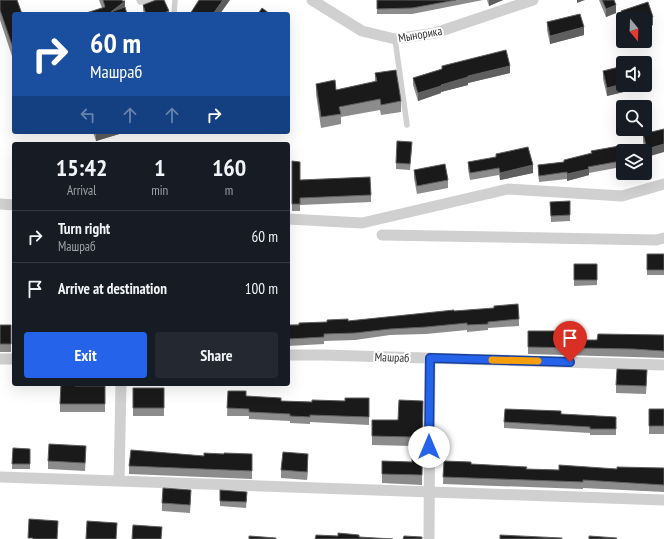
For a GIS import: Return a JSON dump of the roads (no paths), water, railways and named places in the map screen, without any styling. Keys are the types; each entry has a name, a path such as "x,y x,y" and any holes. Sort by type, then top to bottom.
{"street":[{"name":"Мынорика","path":"312,0 362,31 394,40 435,33 532,0"},
{"path":"290,220 362,224 508,189 622,196 664,184"},
{"path":"0,204 12,205"},
{"path":"382,235 656,240 664,238"},
{"name":"Машраб","path":"290,355 323,354 664,365"},
{"path":"429,539 430,358"},
{"path":"0,359 12,359"},
{"path":"119,481 121,386"},
{"path":"0,477 664,500"}],"lane":[{"path":"139,0 140,2 154,0"},
{"path":"174,12 175,0"},
{"path":"394,40 407,126"}]}
